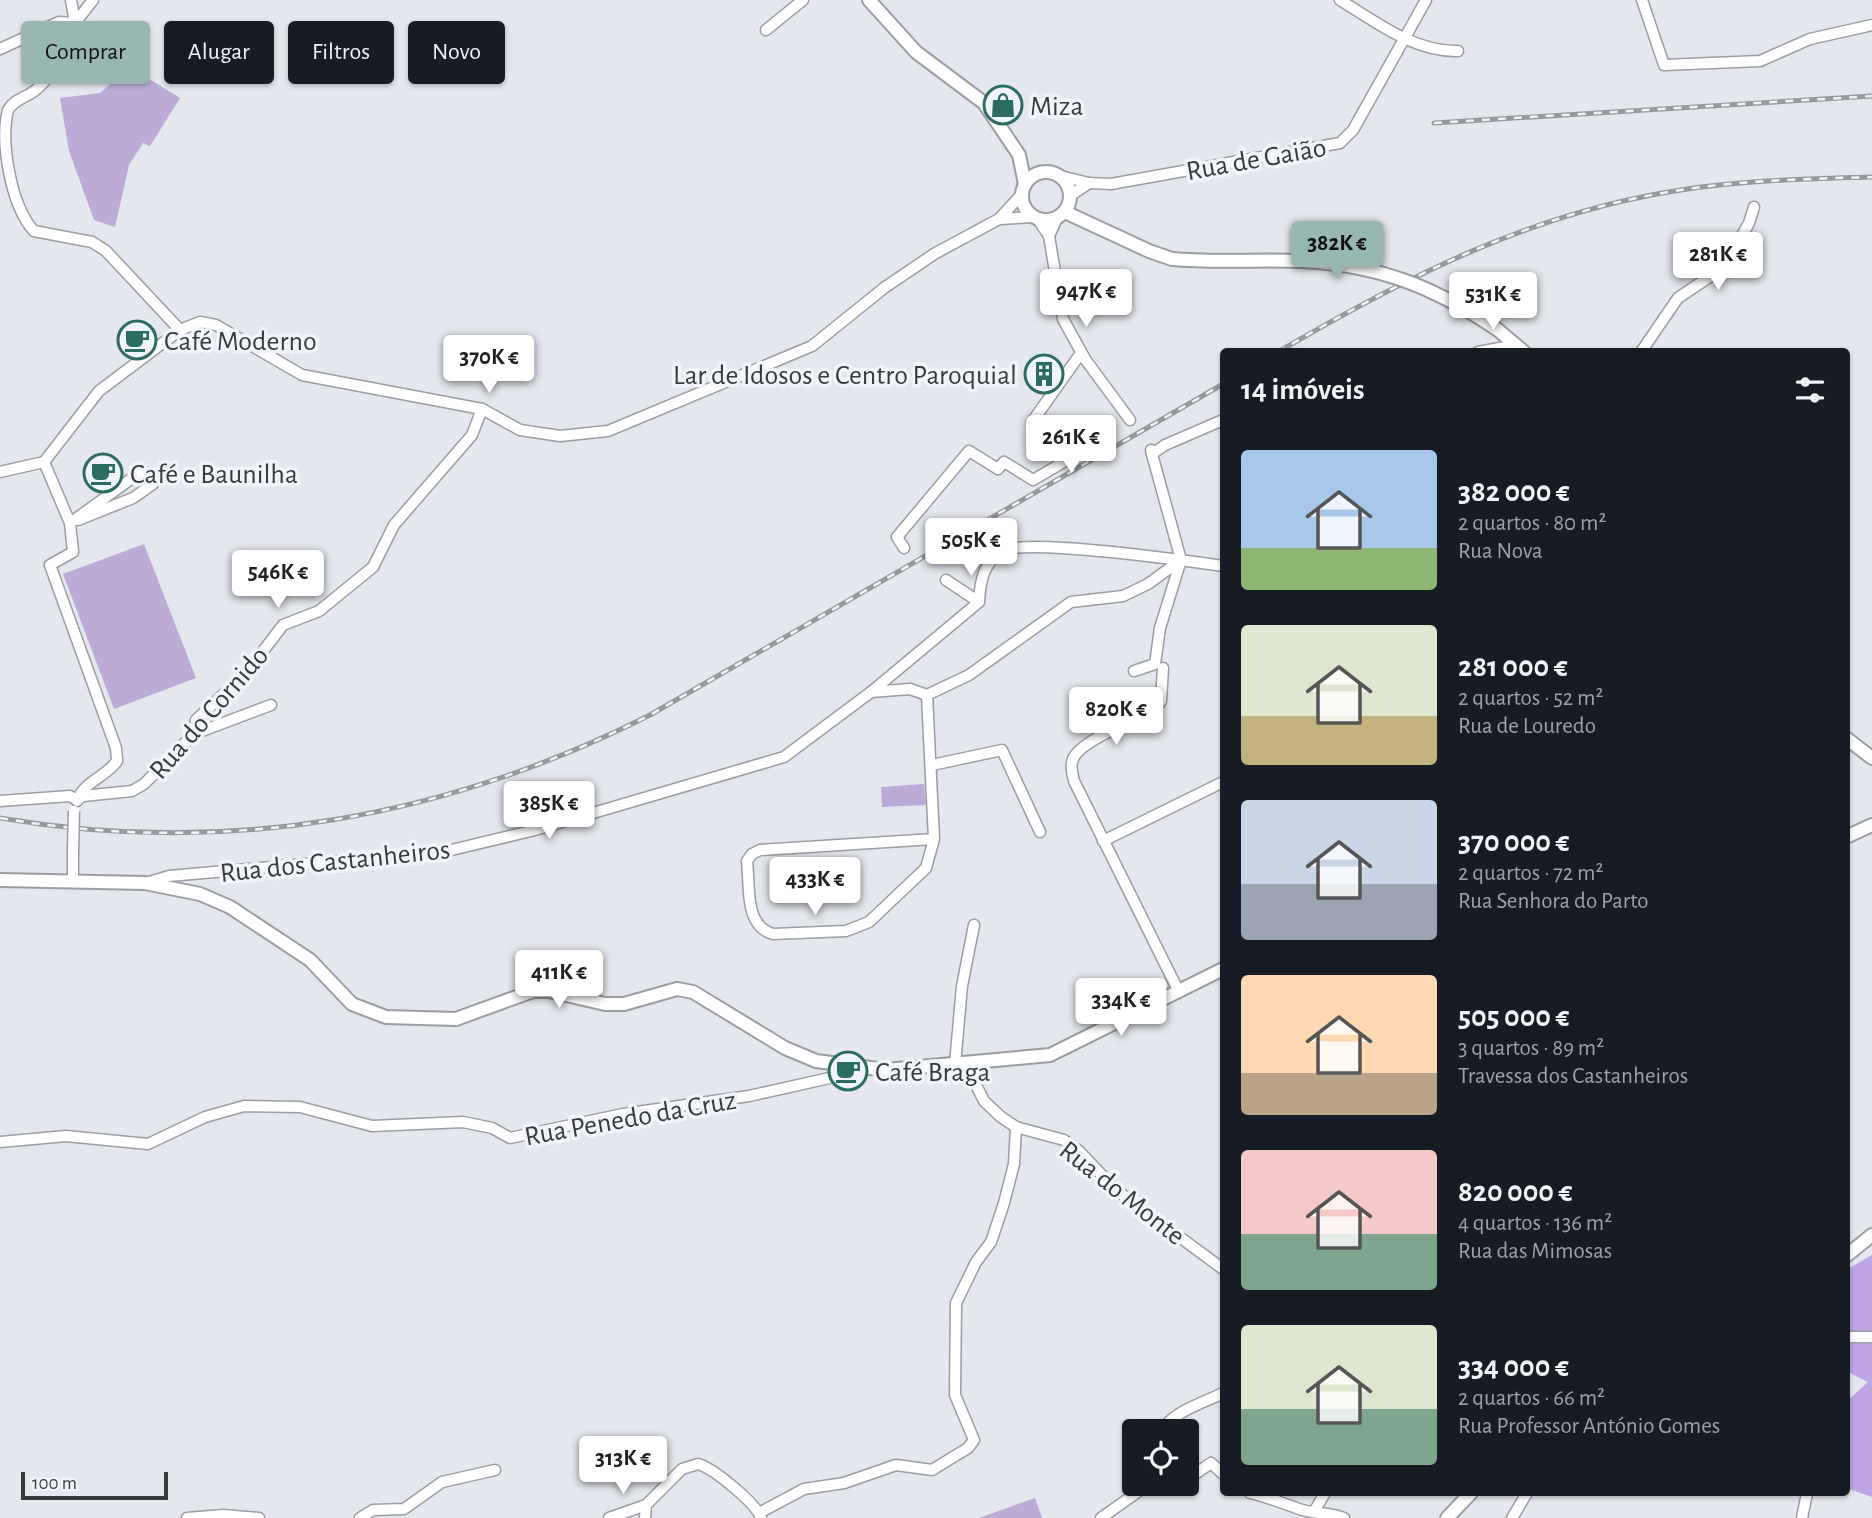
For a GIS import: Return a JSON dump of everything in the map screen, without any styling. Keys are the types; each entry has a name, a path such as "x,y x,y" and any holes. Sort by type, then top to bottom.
{"street":[{"path":"71,0 75,21"},
{"path":"77,21 93,0"},
{"path":"766,30 803,0"},
{"path":"869,0 916,52 985,103 1019,155 1045,172 1060,176 1069,186 1066,207"},
{"path":"1339,0 1403,37 1438,52 1458,51"},
{"name":"Rua de Gaião","path":"1060,176 1089,183 1111,184 1340,144 1353,130 1426,0"},
{"path":"1642,0 1664,65 1760,61 1810,39 1872,25"},
{"path":"0,50 21,40"},
{"path":"41,84 37,90 9,108 5,120 3,157 14,202 34,232 92,242 106,251 180,330"},
{"path":"1019,155 1023,204 1049,236 1063,319 1081,353 1130,420"},
{"path":"0,472 44,462 99,391 180,330 200,322 216,325 302,375 482,409 520,430 560,436 608,431 812,346 884,288 934,254 999,219 1034,174 1045,172"},
{"path":"1049,236 1066,207 1089,183"},
{"path":"999,219 1035,217 1066,207"},
{"path":"1066,207 1149,251 1172,259 1303,261 1357,266 1405,279 1457,302 1520,348"},
{"path":"1644,348 1678,298 1724,267 1749,223 1754,207"},
{"path":"904,548 897,537 931,500 969,451 998,468 1004,462 1033,480 1079,453 1032,422 1081,353"},
{"name":"Rua do Cornido","path":"0,801 70,796 78,800 83,796 132,791 144,784 194,734 195,720 247,672 283,625 319,611 373,567 394,525 472,435 482,409"},
{"path":"1135,671 1155,664 1160,628 1181,560 1180,547 1151,451 1220,422"},
{"path":"44,462 74,521 73,552 50,565 116,748 117,761 110,771 89,782 78,800 74,811 73,882"},
{"path":"142,471 151,475 153,484 133,498 74,521 142,471"},
{"path":"946,580 979,602 981,577 991,560 1004,550 1070,550 1220,566"},
{"path":"871,692 911,689 927,695 968,675 1071,602 1123,596 1148,584 1181,560"},
{"name":"Rua dos Castanheiros","path":"145,883 169,876 443,852 535,830 784,757 871,692 979,602"},
{"path":"901,667 911,689"},
{"path":"1163,668 1161,701 1153,710 1084,746 1073,757 1074,781 1179,992"},
{"path":"927,695 934,839 926,868 869,922 846,931 773,934 763,932 753,920 747,861 752,854 760,850 934,839"},
{"path":"194,734 271,705"},
{"path":"1850,741 1872,758"},
{"path":"932,765 1002,750 1040,832"},
{"path":"1103,841 1220,783"},
{"path":"1850,835 1872,825"},
{"path":"0,880 145,883 200,894 230,907 310,960 352,1004 386,1017 456,1018 533,991 549,991 605,1004 624,1004 677,989 693,992 785,1048 816,1061 886,1070 1050,1055 1220,971"},
{"path":"960,1064 962,986 974,925"},
{"name":"Rua do Monte","path":"960,1064 984,1101 1016,1127 1064,1140 1116,1190 1220,1267"},
{"name":"Rua Penedo da Cruz","path":"0,1142 66,1136 148,1144 205,1117 244,1106 300,1107 372,1126 463,1122 492,1128 510,1138 623,1114 738,1098 834,1077 848,1067"},
{"path":"609,1518 646,1505 682,1469 698,1464 713,1470 760,1516 804,1489 844,1483 896,1465 932,1470 968,1448 974,1440 955,1395 956,1303 976,1262 990,1242 999,1216 1014,1164 1016,1127"},
{"path":"1850,1253 1872,1235"},
{"path":"1850,1337 1872,1337"},
{"path":"1173,1419 1220,1394"},
{"path":"1199,1471 1211,1463 1220,1471"},
{"path":"360,1518 373,1510 404,1509 442,1482 495,1470"},
{"path":"1101,1518 1132,1496"},
{"path":"1263,1496 1280,1500 1301,1510 1315,1510 1344,1518"},
{"path":"1315,1510 1323,1496"},
{"path":"1447,1518 1468,1496"},
{"path":"1512,1518 1525,1496"},
{"path":"1802,1518 1806,1496"},
{"path":"645,1518 646,1505"},
{"path":"187,1518 223,1515 259,1518"}],"shaded area":[{"path":"150,79 180,98 150,146 143,143 129,165 115,227 94,220 69,151 60,98 100,93 110,84 150,84"},
{"path":"144,544 196,678 114,709 63,574"},
{"path":"924,784 926,805 882,807 881,787"},
{"path":"1872,1255 1872,1497 1850,1489 1850,1398 1868,1382 1850,1373 1850,1268"},
{"path":"1035,1498 1042,1518 979,1518"}],"railway":[{"path":"1434,123 1872,96"},
{"path":"1285,348 1374,298 1472,251 1574,214 1626,200 1728,184 1872,177"},
{"path":"0,818 85,829 169,833 252,830 334,820 415,803 494,780 573,751 650,715 1220,386"}],"place":[{"name":"Miza","path":"1003,105"},
{"name":"Café Moderno","path":"137,340"},
{"name":"Lar de Idosos e Centro Paroquial","path":"1044,374"},
{"name":"Café e Baunilha","path":"103,473"},
{"name":"Café Braga","path":"848,1071"}]}
